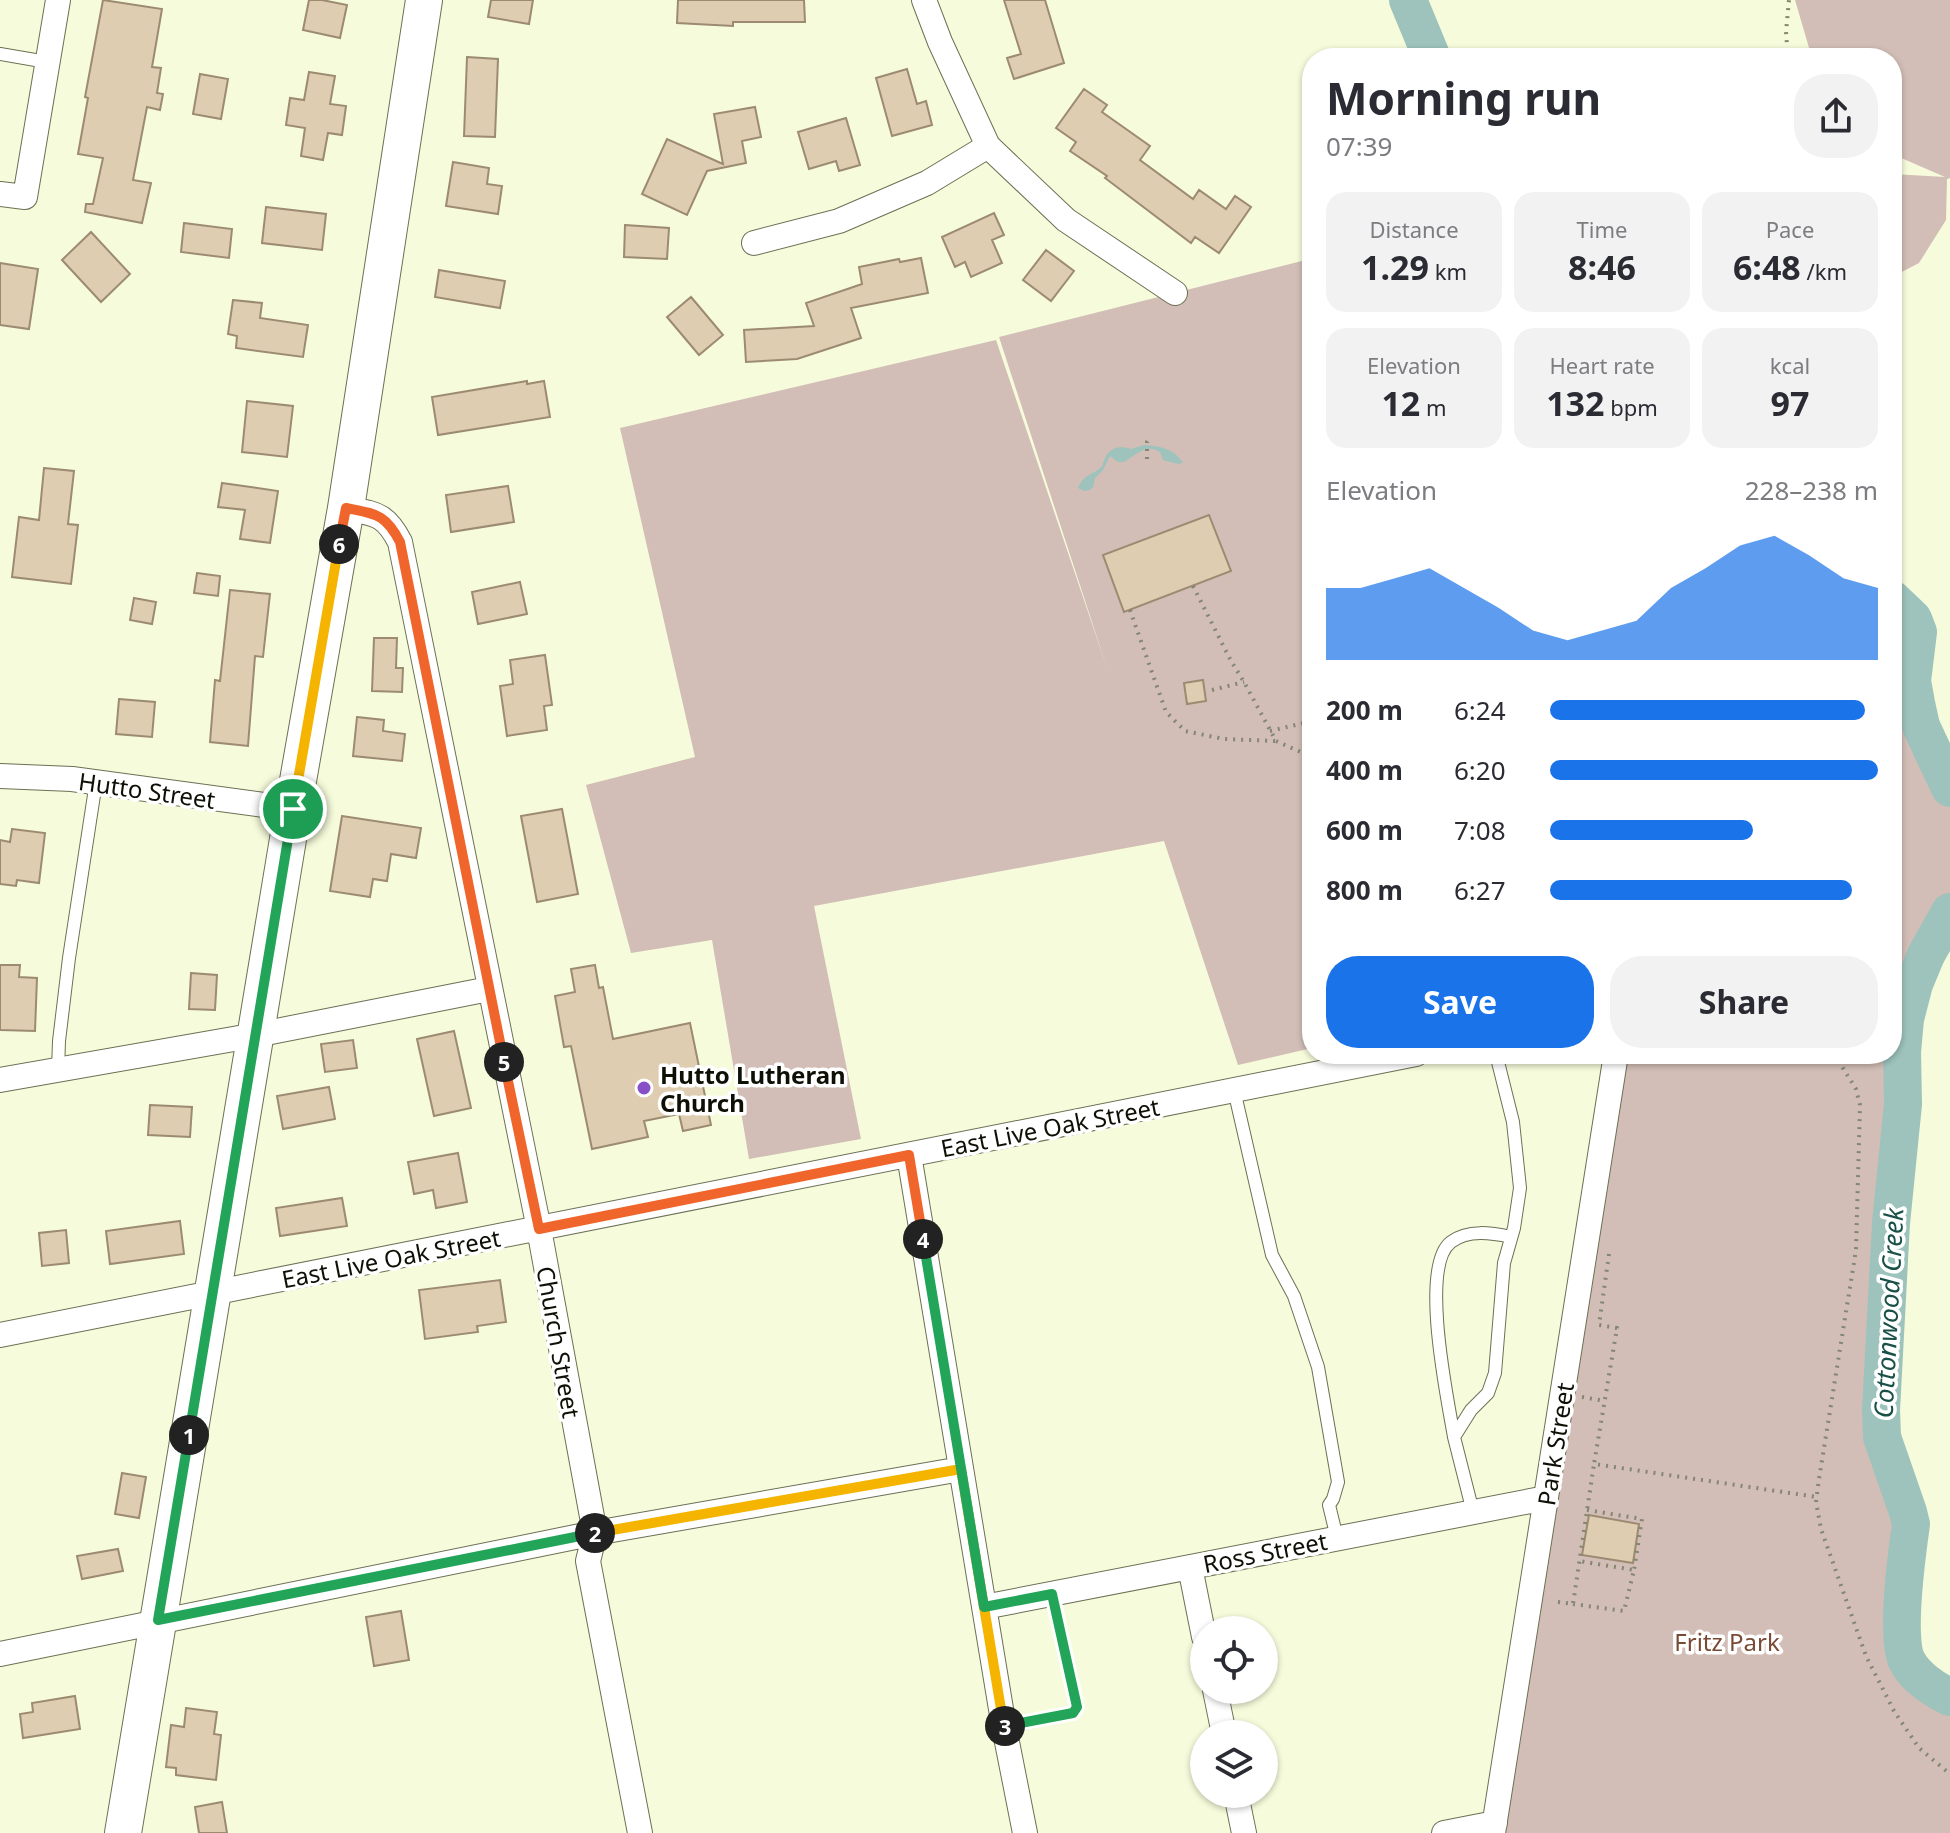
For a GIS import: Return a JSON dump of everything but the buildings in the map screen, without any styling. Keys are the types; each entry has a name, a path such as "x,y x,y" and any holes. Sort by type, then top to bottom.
{"main road":[{"path":"123,1833 346,508 424,0"}],"street":[{"path":"0,194 25,197 58,0"},
{"path":"924,0 988,146 1066,220 1175,293"},
{"path":"754,243 839,221 927,183 988,146"},
{"name":"Church Street","path":"346,508 374,514 391,525 400,542 539,1229 595,1533 588,1561 640,1833"},
{"name":"Hutto Street","path":"0,776 72,779 293,809"},
{"path":"0,1080 256,1035 489,989"},
{"name":"East Live Oak Street","path":"0,1335 1365,1064"},
{"name":"Park Street","path":"1494,1828 1614,1064"},
{"path":"909,1155 1004,1727 1025,1833"},
{"path":"0,1654 595,1533 961,1469"},
{"name":"Ross Street","path":"984,1607 1546,1498"},
{"path":"1190,1567 1200,1616"},
{"path":"1239,1808 1244,1833"},
{"path":"1444,1833 1494,1828"}],"lane":[{"path":"0,54 47,62"},
{"path":"58,1070 69,958 96,782"},
{"path":"1454,1437 1471,1410 1488,1393 1495,1373 1504,1263 1520,1188 1513,1122 1498,1064"},
{"path":"1234,1090 1272,1255 1294,1296 1318,1367 1338,1482 1329,1505 1337,1538"},
{"path":"1473,1512 1454,1437 1438,1347 1438,1262 1449,1243 1466,1235 1486,1233 1511,1237"},
{"path":"1004,1727 1073,1713 1077,1707 1052,1594"}],"path":[{"path":"1787,48 1789,0"},
{"path":"1146,457 1148,439"},
{"path":"1193,586 1276,741"},
{"path":"1130,610 1166,712 1185,731 1224,739 1276,741 1302,753"},
{"path":"1212,690 1244,682"},
{"path":"1270,731 1302,723"},
{"path":"1840,1064 1856,1089 1860,1105 1856,1250 1817,1497 1821,1529 1872,1669 1894,1711 1919,1748 1950,1774"},
{"path":"1573,1604 1617,1328 1599,1325 1609,1254"},
{"path":"1575,1396 1605,1401"},
{"path":"1594,1464 1817,1497"},
{"path":"1558,1602 1624,1611 1642,1519 1587,1510"},
{"path":"1579,1561 1634,1570"}],"green space":[{"path":"1795,0 1950,0 1950,178 1947,179 1946,220 1919,263 1902,272 1902,175 1945,177 1902,158 1902,48 1809,48"},
{"path":"1302,261 1302,1050 1238,1065 1164,841 814,906 861,1139 749,1159 712,940 631,953 586,785 695,757 620,428 996,340 1106,665 999,337"},
{"name":"Fritz Park","path":"1902,608 1911,617 1919,715 1950,789 1950,906 1923,985 1902,1072 1889,1424 1926,1544 1916,1657 1950,1681 1950,1833 1502,1833 1623,1064 1902,1064"}],"water":[{"path":"1144,445 1166,449 1176,454 1183,463 1163,460 1160,452 1150,449 1124,462 1110,456 1090,490 1078,488 1083,480 1102,466 1113,449"}],"waterway":[{"name":"Cottonwood Creek","path":"1408,0 1428,48"},
{"name":"Cottonwood Creek","path":"1902,609 1913,619 1918,632 1912,681 1921,726 1950,788"},
{"name":"Cottonwood Creek","path":"1950,912 1926,955 1905,1019 1903,1104 1891,1223 1881,1410 1882,1437 1911,1524 1903,1595 1904,1650 1907,1661 1920,1678 1950,1697"}],"place":[{"name":"Hutto Lutheran Church","path":"644,1088"}],"route":[{"path":"293,809 158,1620 595,1533 961,1469 1004,1727 1073,1713 1077,1707 1052,1594 984,1607 909,1155 539,1229 400,542 391,525 374,514 346,508 293,809"}]}
